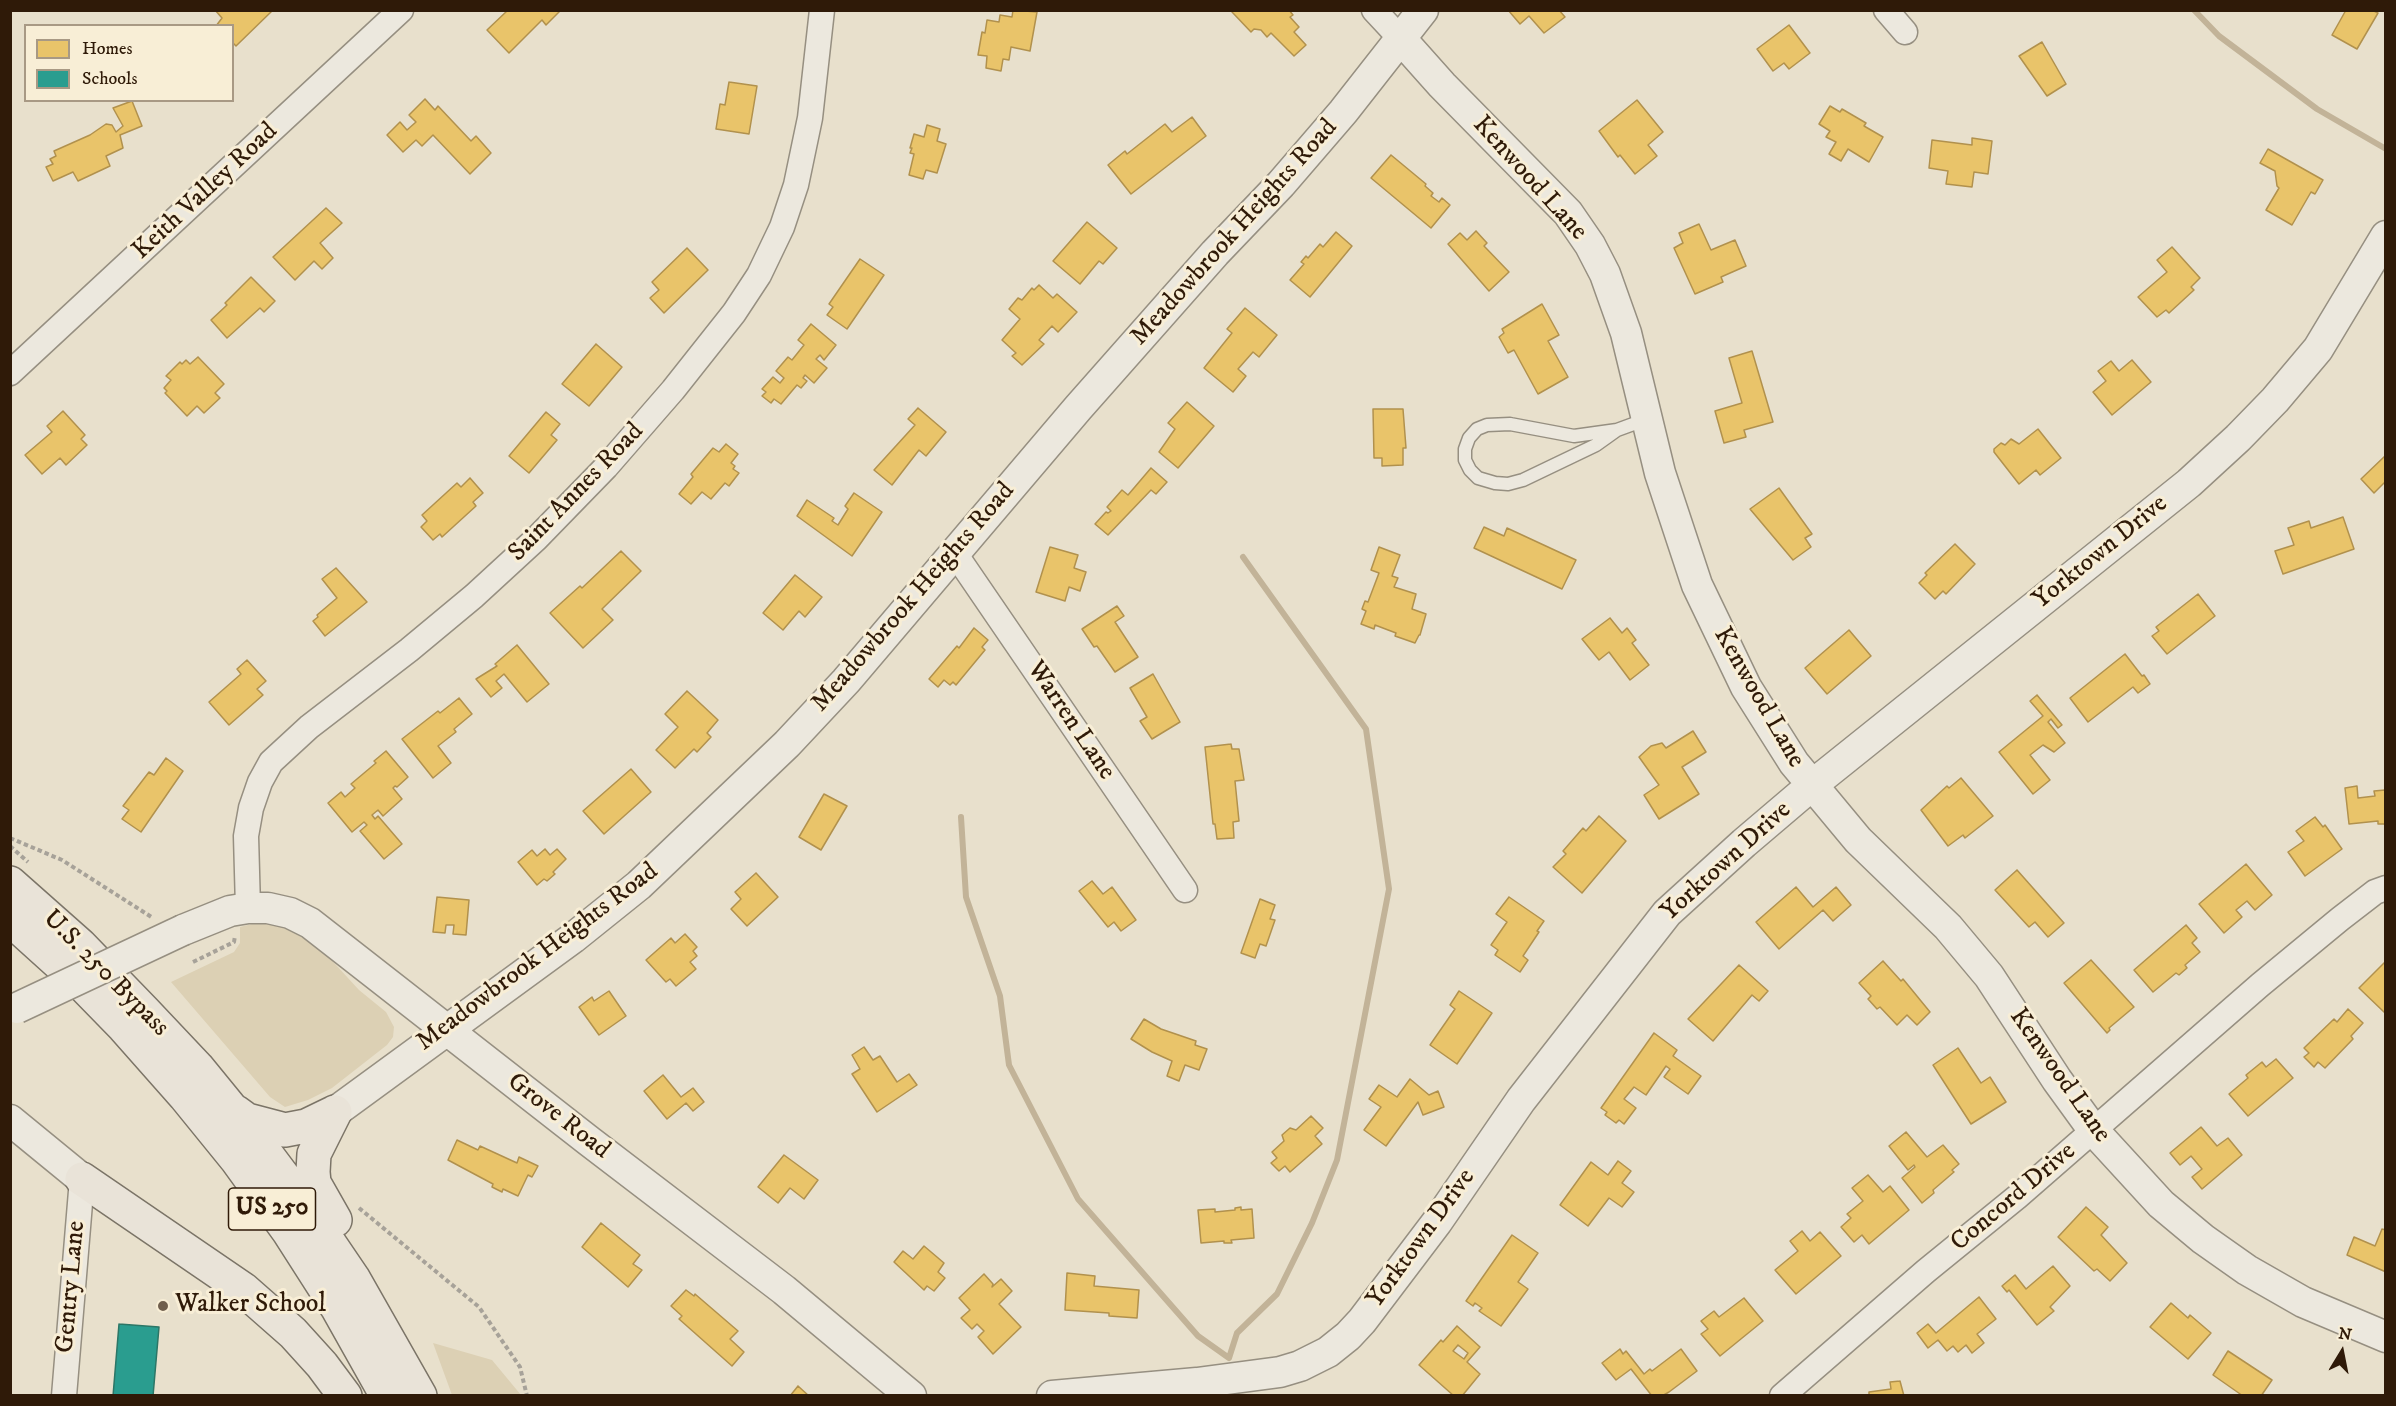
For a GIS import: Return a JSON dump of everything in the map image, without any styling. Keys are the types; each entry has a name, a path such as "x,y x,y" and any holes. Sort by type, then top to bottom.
{"highway":[{"name":"U.S. 250 Bypass","path":"10,883 80,945 182,1071"},
{"name":"U.S. 250 Bypass","path":"10,919 182,1071"},
{"name":"US 250","path":"182,1071 229,1106 288,1183 353,1278 420,1395"},
{"name":"US 250","path":"182,1071 237,1160 289,1232 337,1307 387,1395"},
{"path":"229,1106 247,1120 285,1130 306,1126 335,1112"},
{"path":"335,1112 314,1154 313,1172 315,1183 345,1238 353,1278"},
{"path":"82,1179 243,1289 293,1333 345,1395"}],"street":[{"name":"Keith Valley Road","path":"10,373 401,10"},
{"name":"Saint Annes Road","path":"248,908 246,836 251,808 260,782 271,762 309,727 409,650 474,596 536,539 606,467 674,390 734,313 759,275 782,227 796,185 810,118 822,10"},
{"name":"Kenwood Lane","path":"1374,10 1442,85 1568,213 1590,245 1605,274 1626,333 1660,473 1679,537 1710,614 1760,712 1811,786 1858,840 1948,927 1989,976 2094,1131 2161,1204 2219,1251 2247,1270 2303,1302 2385,1337"},
{"name":"Meadowbrook Heights Road","path":"335,1112 573,938 639,885 702,828 788,744 846,681 1078,408 1215,253 1281,184 1343,112 1423,10"},
{"path":"1887,10 1905,32"},
{"name":"Yorktown Drive","path":"1052,1395 1197,1383 1280,1371 1300,1366 1328,1352 1348,1336 1362,1321 1437,1222 1521,1100 1667,913 1811,786 2189,483 2238,438 2275,400 2318,349 2385,237"},
{"name":"Warren Lane","path":"954,552 1185,890"},
{"name":"Concord Drive","path":"1782,1395 2094,1131 2260,985 2340,919 2375,892 2385,888"},
{"name":"Grove Road","path":"14,1010 183,930 230,911 268,908 290,913 310,923 784,1290 911,1395"},
{"path":"10,1120 82,1179"},
{"name":"Gentry Lane","path":"64,1395 82,1179"}],"lane":[{"path":"1617,430 1596,445 1523,480 1508,484 1478,478 1470,470 1466,460 1465,449 1469,438 1477,429 1487,425 1510,424 1574,436 1617,430 1647,419"}],"path":[{"path":"10,838 62,860"},
{"path":"355,1205 479,1307 520,1367 528,1395"}],"shaded area":[{"path":"260,922 282,924 325,953 359,990 386,1012 394,1027 393,1037 387,1045 332,1088 308,1100 285,1107 270,1097 171,982 234,952 240,943 240,927"},
{"path":"433,1343 492,1360 521,1395 452,1395"}],"building: Homes":[{"path":"215,10 273,10 236,46 234,44 234,24 218,24 222,18"},
{"path":"508,10 561,10 546,25 542,20 509,53 487,30"},
{"path":"1013,10 1037,12 1030,51 1011,47 1009,60 1003,59 1001,71 986,68 987,56 978,55 982,32 985,33 987,20 999,22 1000,15 1012,17"},
{"path":"1234,10 1289,10 1293,15 1290,17 1299,27 1294,32 1306,45 1294,56 1271,33 1267,37 1261,30 1254,29 1251,32 1232,12"},
{"path":"1508,10 1559,10 1565,17 1544,33 1529,16 1520,24"},
{"path":"2346,10 2372,10 2378,13 2357,49 2332,35"},
{"path":"1789,25 1810,53 1789,69 1784,63 1773,71 1757,49"},
{"path":"2042,42 2066,84 2047,96 2019,56"},
{"path":"729,82 757,86 749,134 716,129 720,104 725,105"},
{"path":"425,99 435,110 438,106 471,141 476,136 491,153 470,174 433,135 422,146 416,140 403,152 387,135 400,122 407,130 416,122 409,115"},
{"path":"1637,100 1663,132 1648,145 1657,156 1635,174 1620,155 1618,157 1599,131"},
{"path":"132,102 142,126 120,135 123,148 106,156 110,166 78,181 73,172 53,181 46,167 53,164 50,159 56,156 54,151 90,135 106,124 112,125 116,132 123,126 113,108"},
{"path":"1830,106 1840,112 1842,109 1866,123 1864,126 1883,137 1869,162 1848,149 1841,161 1829,154 1836,142 1826,137 1830,131 1819,124"},
{"path":"1192,117 1206,136 1131,194 1108,165 1125,151 1127,154 1165,124 1172,132"},
{"path":"927,125 940,129 937,141 946,144 937,173 926,170 923,179 909,175 914,154 910,153 912,148 910,148 914,134 924,137"},
{"path":"1972,138 1992,141 1988,174 1974,172 1972,187 1946,184 1948,171 1929,168 1932,140 1972,145"},
{"path":"2268,149 2323,180 2315,194 2311,192 2292,225 2266,210 2279,188 2275,171 2260,163"},
{"path":"1391,155 1426,184 1425,186 1433,193 1431,196 1439,202 1442,198 1450,205 1431,228 1371,178"},
{"path":"326,208 342,223 320,243 333,258 322,269 314,261 295,280 273,257"},
{"path":"1087,222 1117,248 1103,264 1099,261 1080,284 1053,261"},
{"path":"1699,224 1711,250 1735,240 1746,266 1721,277 1723,282 1695,294 1674,248 1683,243 1679,233"},
{"path":"1476,231 1487,243 1484,246 1509,272 1489,291 1448,244 1460,233 1467,240"},
{"path":"1336,232 1352,246 1310,297 1290,280 1304,264 1301,262 1306,256 1308,258 1320,244 1323,247"},
{"path":"2172,247 2200,278 2191,287 2194,290 2169,313 2166,310 2157,317 2138,297 2167,272 2157,260"},
{"path":"687,248 708,270 664,313 650,298 659,290 652,282"},
{"path":"860,259 884,275 847,329 827,315 833,307 829,304"},
{"path":"251,277 275,301 264,312 260,308 227,338 211,320"},
{"path":"1039,285 1053,298 1057,294 1077,312 1058,332 1052,326 1039,340 1044,344 1022,365 1012,356 1016,353 1002,340 1020,319 1009,309 1018,298 1022,300 1032,288 1034,290"},
{"path":"1542,304 1559,335 1548,341 1568,377 1538,394 1514,350 1508,353 1499,337 1504,333 1502,329"},
{"path":"1245,308 1277,335 1259,357 1253,352 1238,369 1246,376 1233,392 1204,368 1232,333 1227,329"},
{"path":"811,324 836,345 824,360 820,355 816,359 827,368 814,383 805,375 803,378 807,381 801,388 797,385 781,404 774,399 771,403 762,396 766,392 762,389 773,377 780,383 784,378 776,371 788,357 792,360 804,345 798,340"},
{"path":"596,344 622,367 589,406 562,384"},
{"path":"1752,351 1773,422 1744,430 1746,437 1724,443 1715,411 1742,403 1729,358"},
{"path":"198,357 224,384 215,393 220,398 204,413 197,406 187,416 165,393 167,391 164,388 171,380 166,376 180,362 182,364 186,360 190,364"},
{"path":"2132,360 2151,382 2112,415 2093,392 2106,381 2098,371 2111,361 2119,371"},
{"path":"1187,402 1214,426 1178,468 1159,452 1175,429 1168,423"},
{"path":"918,408 946,432 926,456 919,450 892,485 874,470 915,425 908,419"},
{"path":"1373,409 1403,409 1406,448 1403,448 1403,465 1382,466 1382,458 1374,458"},
{"path":"63,411 85,435 81,439 87,445 66,465 60,458 42,474 25,455 52,432 47,426"},
{"path":"546,412 560,424 551,435 557,440 529,473 509,456"},
{"path":"2038,429 2061,458 2040,475 2036,470 2019,484 1994,449 2001,443 2005,445 2011,439 2019,444"},
{"path":"726,444 738,454 731,463 735,466 733,469 739,473 729,486 725,483 711,499 702,492 691,504 679,494 693,477 691,474 713,448 719,452"},
{"path":"2386,455 2386,481 2374,493 2361,479"},
{"path":"1151,468 1167,482 1156,494 1151,490 1108,535 1095,524 1106,512 1111,511 1107,507 1122,490 1128,495"},
{"path":"470,478 483,493 473,502 476,506 442,537 440,534 433,540 421,527 427,521 422,515 457,483 461,487"},
{"path":"1779,488 1812,534 1805,538 1811,547 1793,560 1750,509"},
{"path":"854,493 882,512 852,556 797,516 807,500 834,518 832,521 838,525 848,509 845,506"},
{"path":"2343,517 2354,549 2283,574 2275,551 2294,545 2288,528 2309,521 2311,528"},
{"path":"1484,527 1504,536 1507,528 1576,560 1562,589 1474,548"},
{"path":"1955,544 1975,564 1946,594 1943,591 1935,599 1919,583 1927,575 1925,573"},
{"path":"1050,547 1078,555 1074,568 1086,572 1080,591 1069,587 1065,601 1036,592"},
{"path":"1379,547 1400,555 1392,576 1398,578 1394,587 1416,594 1412,609 1426,614 1420,635 1415,643 1395,636 1396,633 1375,625 1374,629 1361,624 1366,611 1362,609 1365,601 1368,602 1379,573 1371,570"},
{"path":"621,551 641,571 602,609 613,620 583,648 550,613 580,586 582,588"},
{"path":"336,568 367,602 325,636 313,621 337,598 322,579"},
{"path":"795,575 822,597 805,617 799,611 783,630 763,613"},
{"path":"2198,594 2215,616 2167,654 2152,636 2159,631 2156,627"},
{"path":"1117,606 1124,616 1115,622 1138,657 1115,672 1082,629"},
{"path":"1610,618 1622,633 1627,628 1636,640 1632,643 1649,665 1630,680 1609,652 1599,660 1582,639"},
{"path":"974,628 988,640 982,647 985,650 956,685 953,682 950,685 944,680 938,687 929,679 957,646 959,648"},
{"path":"1849,630 1871,656 1827,694 1805,668"},
{"path":"517,645 549,684 527,702 504,674 496,681 502,688 491,697 476,679 497,666 495,664"},
{"path":"2125,654 2150,684 2138,693 2133,687 2088,722 2070,698"},
{"path":"247,660 266,681 257,689 263,695 229,725 209,702 241,674 237,669"},
{"path":"1153,674 1180,722 1152,739 1140,721 1147,717 1130,688"},
{"path":"687,691 718,720 707,733 711,737 697,752 694,749 675,768 656,750 678,727 665,714"},
{"path":"2037,695 2062,725 2058,728 2051,719 2048,722 2065,743 2054,752 2043,745 2030,755 2050,780 2033,794 1999,752 2043,716 2030,701"},
{"path":"459,698 472,714 454,729 456,732 438,746 451,763 433,778 402,739"},
{"path":"1693,731 1706,752 1682,767 1699,794 1659,819 1644,795 1659,785 1639,757 1651,746 1662,743 1666,748"},
{"path":"1231,744 1232,749 1239,749 1244,780 1235,781 1239,821 1233,822 1234,838 1217,839 1215,824 1213,824 1205,747"},
{"path":"386,751 408,777 393,788 402,799 383,816 378,810 372,815 375,819 378,816 402,844 384,859 360,831 367,825 364,822 352,832 328,803 341,792 345,797 355,788 351,784 376,763 374,761"},
{"path":"166,758 183,771 141,832 122,819 129,810 123,806 149,772 154,775"},
{"path":"631,769 651,792 604,834 583,811"},
{"path":"1961,778 1993,816 1965,838 1963,835 1948,846 1921,810 1947,786 1949,788"},
{"path":"2357,786 2358,798 2375,796 2374,791 2385,790 2386,826 2378,824 2378,821 2349,824 2345,788"},
{"path":"824,794 847,806 821,850 799,837"},
{"path":"1599,816 1626,841 1582,893 1553,867 1566,854 1563,851 1583,828 1586,831"},
{"path":"2315,817 2323,827 2325,825 2342,849 2305,876 2288,852 2304,841 2296,831"},
{"path":"545,849 550,855 557,849 566,859 553,872 555,874 547,881 544,879 537,885 518,862 532,850 537,856"},
{"path":"2246,864 2272,895 2255,910 2247,901 2236,910 2242,917 2224,933 2199,904"},
{"path":"2017,870 2064,923 2048,937 2035,922 2029,927 1995,890"},
{"path":"756,873 778,897 747,926 731,909 741,899 735,892"},
{"path":"1092,881 1103,894 1112,887 1136,920 1121,931 1114,922 1108,927 1079,891"},
{"path":"1796,887 1813,907 1836,887 1851,905 1833,921 1823,910 1779,949 1756,922"},
{"path":"437,897 469,900 466,935 453,934 454,925 446,925 445,933 433,932"},
{"path":"1509,897 1544,921 1523,956 1528,960 1520,972 1495,955 1498,950 1491,945 1507,922 1496,914"},
{"path":"1260,899 1275,905 1270,919 1275,920 1266,946 1260,944 1255,958 1241,953"},
{"path":"2186,925 2197,938 2192,943 2200,952 2185,965 2187,968 2179,975 2176,973 2153,992 2134,970"},
{"path":"685,934 697,947 693,951 697,956 690,962 696,969 676,986 670,979 666,982 646,960 671,938 675,943"},
{"path":"2091,960 2134,1007 2109,1028 2107,1033 2064,983"},
{"path":"1883,961 1901,981 1903,979 1930,1012 1917,1025 1907,1015 1897,1025 1880,1007 1877,1009 1868,999 1871,996 1859,983"},
{"path":"2386,961 2386,1012 2385,1013 2359,988"},
{"path":"1739,965 1768,991 1759,1001 1752,995 1713,1041 1688,1019"},
{"path":"609,991 626,1016 599,1035 579,1007 592,997 594,1001"},
{"path":"1459,991 1492,1013 1457,1064 1430,1045 1455,1009 1450,1005"},
{"path":"2348,1009 2363,1023 2351,1036 2353,1039 2325,1068 2318,1062 2314,1067 2304,1057 2309,1053 2304,1048 2334,1019 2337,1022"},
{"path":"1144,1019 1161,1029 1196,1041 1195,1045 1207,1049 1199,1070 1185,1065 1179,1081 1167,1076 1172,1061 1131,1039"},
{"path":"1654,1033 1677,1050 1673,1056 1701,1076 1688,1094 1664,1077 1670,1069 1666,1066 1646,1095 1634,1087 1624,1099 1636,1108 1624,1124 1619,1120 1616,1123 1605,1115 1607,1112 1601,1108"},
{"path":"864,1047 873,1060 880,1056 897,1082 909,1074 917,1085 877,1112 852,1074 860,1069 852,1055"},
{"path":"1958,1048 1981,1083 1990,1077 2006,1102 1971,1124 1933,1065"},
{"path":"2276,1059 2293,1078 2248,1116 2229,1094 2248,1078 2246,1075 2262,1062 2266,1067"},
{"path":"663,1075 681,1097 693,1088 704,1102 693,1111 686,1103 667,1119 644,1091"},
{"path":"1410,1079 1429,1095 1438,1091 1444,1107 1423,1115 1418,1102 1386,1146 1364,1130 1381,1107 1369,1099 1379,1085 1397,1097"},
{"path":"1311,1116 1323,1128 1315,1136 1322,1144 1290,1172 1285,1166 1279,1171 1271,1163 1277,1158 1272,1152 1284,1141 1282,1135 1290,1128 1296,1130"},
{"path":"2201,1127 2217,1146 2228,1138 2242,1155 2202,1189 2192,1177 2202,1169 2191,1156 2180,1165 2170,1153"},
{"path":"1906,1132 1927,1157 1943,1145 1959,1164 1952,1170 1954,1172 1922,1203 1902,1178 1915,1167 1914,1165 1908,1170 1889,1146"},
{"path":"457,1140 478,1150 480,1146 517,1163 519,1157 538,1166 532,1177 528,1175 518,1196 503,1189 502,1192 492,1187 493,1184 448,1160"},
{"path":"784,1155 818,1180 804,1199 790,1188 778,1203 758,1187"},
{"path":"1618,1161 1631,1171 1622,1183 1634,1192 1622,1207 1609,1198 1588,1226 1560,1205 1591,1162 1608,1175"},
{"path":"1868,1175 1883,1192 1890,1186 1909,1210 1869,1244 1862,1235 1854,1242 1841,1227 1851,1218 1847,1214 1863,1201 1852,1188"},
{"path":"1241,1207 1241,1210 1252,1209 1254,1238 1231,1240 1232,1243 1224,1243 1224,1241 1201,1243 1198,1210 1215,1209 1215,1212 1235,1210"},
{"path":"2086,1207 2108,1227 2101,1235 2127,1263 2110,1281 2097,1269 2094,1271 2058,1237"},
{"path":"601,1223 640,1255 633,1264 642,1270 628,1287 582,1247"},
{"path":"2382,1229 2386,1230 2386,1272 2347,1255 2354,1237 2375,1246"},
{"path":"1802,1231 1810,1241 1820,1232 1841,1256 1796,1294 1775,1270 1798,1251 1790,1241"},
{"path":"1512,1235 1538,1253 1518,1282 1528,1289 1501,1326 1479,1311 1482,1308 1475,1303 1473,1306 1466,1301"},
{"path":"924,1246 944,1263 938,1272 945,1278 934,1291 927,1286 924,1290 894,1262 903,1251 913,1259"},
{"path":"2053,1266 2070,1286 2050,1307 2054,1311 2037,1325 2009,1290 2007,1292 2002,1286 2015,1275 2026,1289"},
{"path":"1067,1273 1095,1276 1094,1286 1139,1290 1137,1318 1109,1316 1109,1313 1065,1310"},
{"path":"984,1274 993,1284 992,1287 1001,1279 1012,1291 999,1304 1021,1327 993,1354 978,1337 984,1331 977,1324 972,1329 961,1318 970,1310 959,1298"},
{"path":"686,1290 694,1296 695,1294 738,1331 730,1339 744,1352 732,1366 679,1319 682,1316 671,1306"},
{"path":"1979,1297 1996,1319 1977,1334 1984,1343 1972,1353 1966,1345 1958,1352 1953,1346 1947,1351 1938,1340 1928,1348 1917,1333 1928,1324 1936,1333"},
{"path":"1744,1298 1763,1321 1720,1356 1701,1334 1708,1329 1701,1321 1714,1311 1719,1317"},
{"path":"2171,1303 2211,1333 2188,1359 2150,1327"},
{"path":"1457,1326 1480,1347 1467,1362 1480,1374 1462,1396 1454,1396 1419,1365 1441,1340 1443,1342","holes":["1458,1345 1468,1353 1464,1359 1453,1351"]},
{"path":"1620,1349 1623,1354 1626,1351 1644,1374 1650,1369 1652,1371 1681,1349 1697,1371 1662,1396 1652,1396 1631,1369 1616,1380 1602,1363"},
{"path":"2228,1351 2272,1380 2261,1396 2243,1396 2213,1375"},
{"path":"1900,1381 1904,1396 1869,1396 1869,1392 1891,1389 1890,1382"},
{"path":"798,1386 809,1396 790,1396"}],"building: Schools":[{"path":"119,1324 159,1327 153,1396 113,1396"}],"waterway":[{"path":"2194,10 2219,36 2317,109 2386,149"},
{"path":"961,817 966,897 1000,996 1009,1065 1078,1199 1198,1336 1229,1358 1237,1333 1277,1294 1312,1223 1337,1160 1389,889 1366,729 1243,557"}],"place":[{"name":"Walker School","path":"163,1306"}]}
